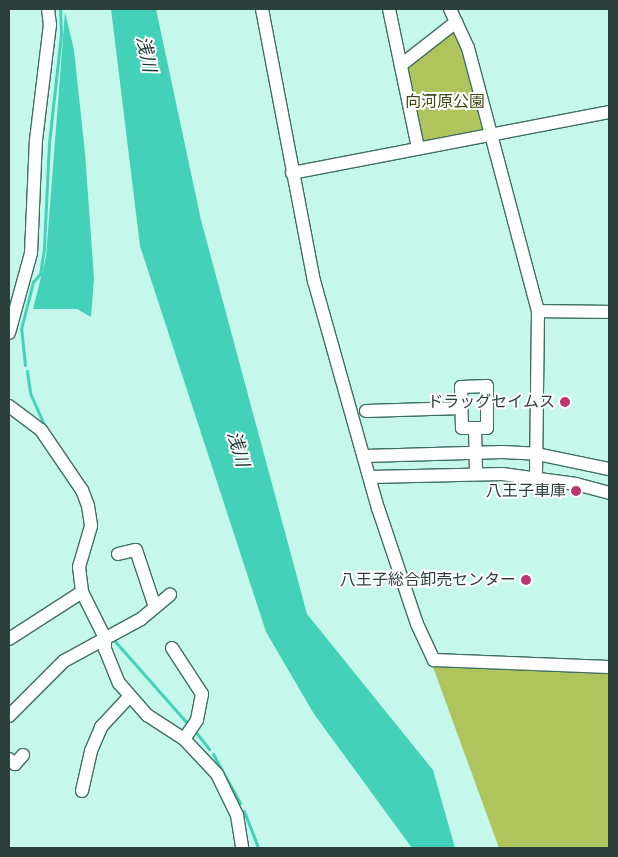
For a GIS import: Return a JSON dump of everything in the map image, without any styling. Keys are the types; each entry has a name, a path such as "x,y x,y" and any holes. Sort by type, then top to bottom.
{"street":[{"path":"9,333 12,312 31,253 36,140 50,25 48,9"},
{"path":"262,9 314,281 371,477 417,624 434,660 609,667"},
{"path":"389,9 418,148"},
{"path":"450,9 468,48 492,132 538,311 536,477"},
{"path":"401,65 456,22"},
{"path":"292,173 492,132 609,112"},
{"path":"538,311 609,312"},
{"path":"461,386 487,386 487,428 475,428 462,428 461,386"},
{"path":"9,406 41,430 82,490 88,506 91,526 79,567 82,592 105,638 109,661 129,697 147,715 184,739 202,755 225,788 237,814 242,848"},
{"path":"366,411 462,408"},
{"path":"9,422 22,416"},
{"path":"475,428 476,473"},
{"path":"365,456 476,451 537,454 609,469"},
{"path":"371,477 476,473 536,477 609,493"},
{"path":"118,554 136,550 155,607"},
{"path":"9,639 82,592"},
{"path":"9,716 64,661 141,619 170,594"},
{"path":"172,648 202,694 197,720 184,739"},
{"path":"82,791 91,751 101,727 129,697"},
{"path":"9,760 15,764 23,755"}],"green space":[{"name":"向河原公園","path":"456,22 492,132 418,148 401,65"},
{"path":"433,667 609,674 609,848 499,848"}],"water":[{"name":"浅川","path":"111,9 156,9 201,220 307,614 433,770 455,848 412,848 314,714 266,632 140,246"},
{"path":"65,12 74,50 85,153 94,278 91,317 77,309 33,309 46,257"}],"waterway":[{"path":"25,365 21,329 33,282 40,274 44,248 49,143 61,34 60,9"},
{"path":"27,371 30,393 46,429"},
{"path":"113,639 187,723"},
{"path":"195,731 209,749"},
{"path":"213,754 240,803"},
{"path":"244,811 258,848"}],"place":[{"name":"ドラッグセイムス","path":"565,402"},
{"name":"八王子車庫","path":"576,491"},
{"name":"八王子総合卸売センター","path":"526,580"}]}
